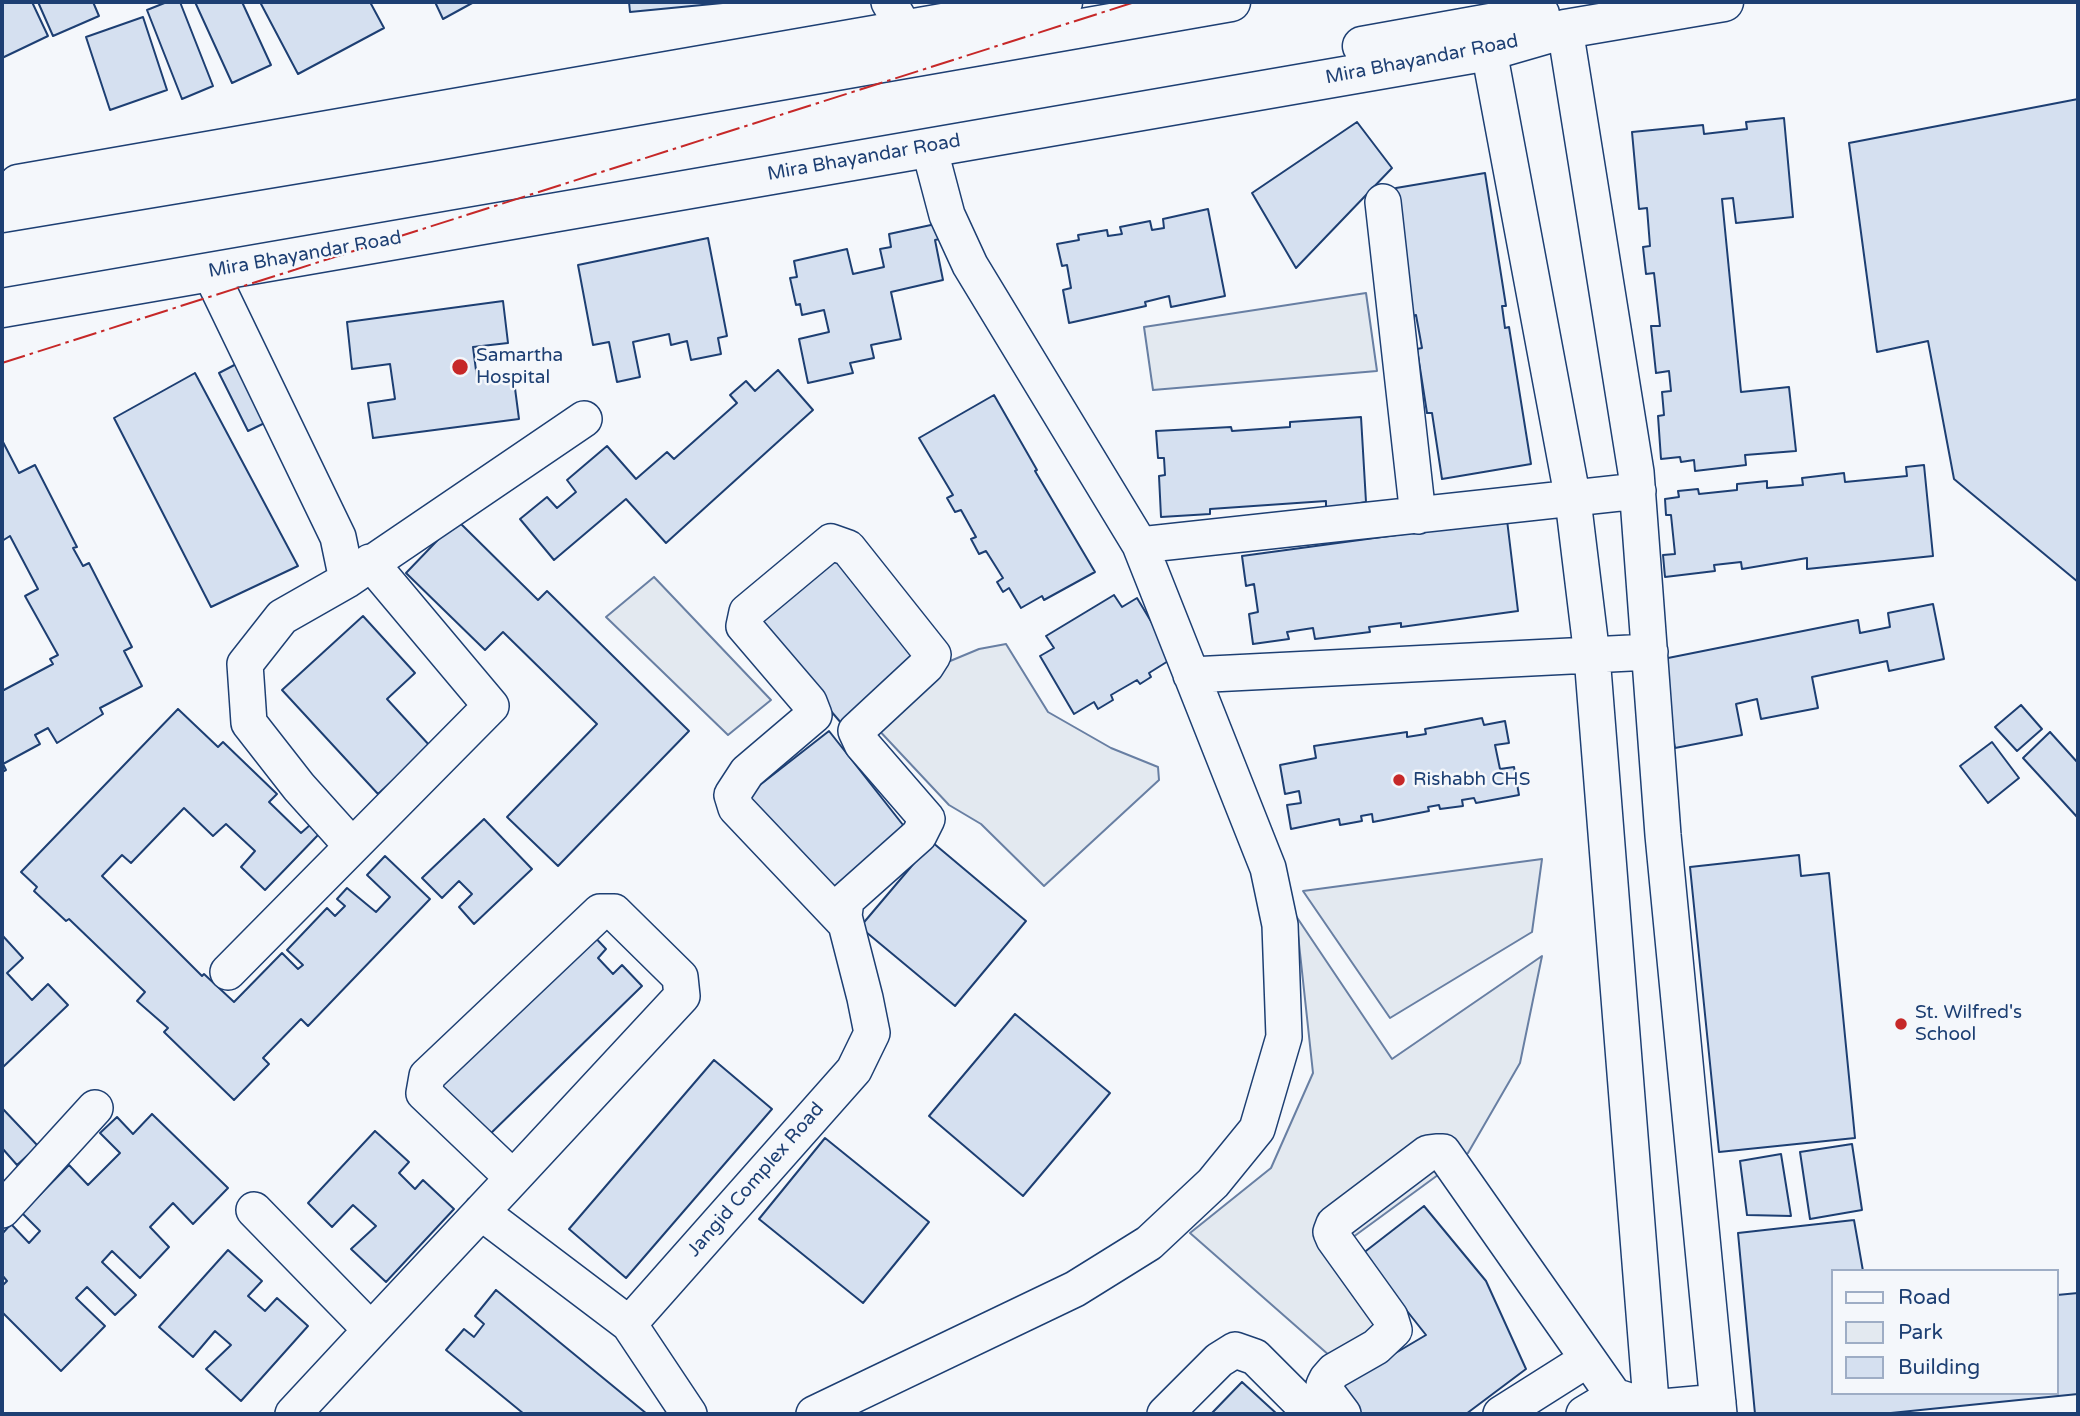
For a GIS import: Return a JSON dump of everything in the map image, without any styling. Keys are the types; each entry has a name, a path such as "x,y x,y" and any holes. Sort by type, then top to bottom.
{"main road":[{"path":"2,186 897,15 1063,2"},
{"path":"2,213 430,142 1231,2"},
{"path":"2,285 918,126 1608,2"},
{"name":"Mira Bhayandar Road","path":"2,308 1489,51 1565,29 1724,2"}],"street":[{"path":"1343,1414 1324,1385 1326,1379 1334,1371 1376,1347 1394,1330 1390,1317 1334,1239 1331,1232 1334,1224 1429,1153 1443,1152 1614,1396 1652,1411 1718,1408 1665,848 1638,491 1565,29"},
{"path":"1489,51 1573,499 1592,656 1652,1411"},
{"path":"814,1414 1075,1289 1149,1243 1213,1183 1257,1129 1283,1037 1280,925 1268,868 1140,545 970,265 947,215 929,147"},
{"path":"1383,202 1418,516"},
{"path":"210,272 338,537 359,571 491,706 228,972"},
{"path":"352,846 299,787 250,723 244,664 282,617 359,571 584,419"},
{"path":"1140,545 1638,491"},
{"name":"Jangid Complex Road","path":"629,1324 854,1070 872,1033 846,924 846,900 919,835 928,819 862,744 856,731 926,666 933,655 848,548 831,542 747,612 744,626 809,702 814,715 747,772 732,795 736,808 846,924"},
{"path":"1191,675 1650,652"},
{"path":"293,1414 513,1178 681,996 680,977 614,912 600,912 427,1076 424,1093 513,1178"},
{"path":"2,1210 95,1108"},
{"path":"254,1210 371,1330"},
{"path":"481,1212 629,1324 689,1414"},
{"path":"1165,1414 1219,1360 1235,1350 1255,1357 1312,1414"},
{"path":"1501,1414 1588,1359"},
{"path":"1584,1414 1614,1396"}],"green space":[{"path":"1366,293 1377,371 1153,390 1144,327"},
{"path":"654,577 771,700 728,735 606,617"},
{"path":"1006,644 1048,712 1111,748 1158,767 1159,780 1044,886 981,824 949,805 874,725 943,664 979,649"},
{"path":"1542,859 1532,932 1390,1018 1303,891"},
{"path":"1296,916 1392,1059 1542,956 1520,1063 1468,1153 1334,1251 1381,1328 1330,1356 1190,1233 1271,1168 1313,1073"}],"building":[{"path":"2,2 32,2 48,36 2,58"},
{"path":"38,2 93,2 99,16 53,36"},
{"path":"167,2 180,2 213,86 182,99 147,10"},
{"path":"195,2 242,2 271,65 232,83"},
{"path":"260,2 370,2 384,28 298,74"},
{"path":"435,2 474,2 443,19"},
{"path":"629,2 733,2 630,12"},
{"path":"143,17 167,90 110,110 86,37"},
{"path":"2078,99 2078,582 1954,479 1928,341 1877,352 1849,143"},
{"path":"1784,118 1793,217 1736,223 1733,198 1722,199 1741,392 1789,387 1796,451 1745,455 1746,465 1695,471 1694,460 1681,462 1680,457 1661,459 1658,416 1664,415 1662,392 1671,391 1669,371 1656,373 1651,326 1660,326 1654,273 1646,274 1643,247 1650,246 1647,208 1639,209 1632,132 1703,125 1704,134 1747,129 1746,122"},
{"path":"1357,122 1392,168 1296,268 1252,193"},
{"path":"1485,173 1506,306 1502,306 1505,328 1509,327 1531,464 1442,479 1432,413 1427,413 1417,349 1422,348 1416,315 1412,316 1396,188"},
{"path":"1208,209 1225,296 1171,307 1169,296 1145,302 1146,306 1069,323 1063,290 1071,288 1067,265 1062,266 1057,244 1079,240 1078,235 1107,230 1108,236 1122,234 1120,227 1150,221 1152,230 1164,228 1163,219"},
{"path":"945,222 949,237 935,240 943,280 891,292 901,339 871,345 874,358 850,363 853,373 808,383 799,339 829,332 824,310 802,315 800,304 796,305 790,278 797,277 794,261 847,249 853,274 884,267 880,249 891,247 889,234"},
{"path":"708,238 727,336 718,338 721,354 691,360 687,341 671,345 669,334 633,342 640,377 617,382 609,342 593,345 578,265"},
{"path":"503,301 508,343 473,347 477,378 513,373 519,419 373,438 368,403 395,399 390,364 352,369 347,322"},
{"path":"244,360 273,419 248,431 219,373"},
{"path":"778,370 813,410 666,543 626,499 554,560 520,519 547,497 557,508 576,492 567,480 607,446 636,479 667,452 674,459 737,403 730,395 746,381 755,391"},
{"path":"195,373 298,566 211,607 114,418"},
{"path":"994,395 1095,572 1044,600 1042,596 1021,608 1009,588 1003,592 997,582 1003,578 986,551 979,554 971,539 976,537 961,510 955,512 947,498 953,495 919,438"},
{"path":"1361,417 1366,502 1326,509 1326,501 1210,509 1210,514 1161,517 1159,476 1165,475 1164,458 1158,458 1156,431 1231,427 1232,431 1290,427 1290,422"},
{"path":"3,442 19,473 35,465 77,547 73,548 83,566 89,563 132,647 124,651 142,686 100,708 103,714 57,743 48,728 35,735 40,744 3,764 6,770 2,772 2,691 53,664 50,659 58,655 25,596 38,589 10,536 2,541"},
{"path":"1924,465 1933,556 1807,569 1807,558 1742,569 1741,562 1714,565 1715,571 1665,577 1663,555 1675,554 1671,515 1666,515 1665,499 1679,497 1678,491 1698,489 1699,494 1737,490 1737,484 1767,481 1767,488 1803,485 1802,478 1844,473 1845,482 1907,476 1906,467"},
{"path":"457,520 538,600 547,591 689,731 558,866 507,817 597,724 503,632 485,650 406,573"},
{"path":"1507,520 1518,611 1401,627 1401,623 1369,627 1370,632 1315,639 1313,628 1287,632 1289,639 1253,644 1249,614 1258,612 1254,584 1246,586 1242,556"},
{"path":"833,552 922,656 842,724 753,620"},
{"path":"1114,595 1122,607 1137,598 1173,658 1149,673 1151,677 1140,684 1137,680 1111,695 1113,700 1098,709 1094,702 1074,714 1040,656 1054,648 1046,636"},
{"path":"1933,604 1944,659 1889,671 1887,661 1812,677 1818,708 1761,719 1757,699 1736,704 1742,735 1675,748 1658,660 1858,620 1860,633 1890,627 1888,613"},
{"path":"363,616 415,673 387,699 430,746 378,794 282,690"},
{"path":"2021,705 2042,729 2017,751 1995,727"},
{"path":"178,709 218,747 223,742 277,794 269,802 301,833 310,825 319,834 265,890 241,867 255,851 226,824 213,836 184,808 131,863 122,855 102,876 202,976 204,974 234,1002 282,953 298,969 303,965 287,950 327,908 335,916 345,906 337,899 347,888 376,912 390,897 367,875 385,856 430,899 308,1026 301,1019 263,1058 269,1064 234,1100 164,1032 168,1028 137,1001 145,992 69,919 66,921 34,891 37,887 21,872"},
{"name":"Rishabh CHS","path":"1482,718 1484,725 1505,721 1509,743 1495,745 1500,769 1514,767 1519,795 1476,803 1474,798 1462,800 1463,806 1440,809 1439,805 1428,807 1429,811 1373,822 1372,814 1361,816 1362,821 1340,825 1339,819 1291,829 1287,805 1301,803 1299,791 1285,794 1280,765 1316,758 1314,746 1407,732 1407,737 1426,734 1425,729"},
{"path":"829,731 907,830 825,895 747,795"},
{"path":"2050,732 2078,763 2078,818 2023,758"},
{"path":"1992,742 2019,778 1988,803 1960,766"},
{"path":"484,819 532,869 474,924 459,907 472,894 459,881 442,898 422,878"},
{"path":"932,842 1026,921 955,1006 860,927"},
{"path":"1799,855 1801,876 1829,873 1855,1138 1719,1152 1690,867"},
{"path":"589,931 606,949 598,958 613,974 622,965 642,986 486,1138 433,1083"},
{"path":"2,935 23,958 7,973 32,1000 48,984 68,1005 2,1068"},
{"path":"1015,1014 1110,1093 1023,1196 929,1116"},
{"path":"714,1060 772,1109 626,1278 569,1229"},
{"path":"2,1108 38,1146 17,1165 2,1148"},
{"path":"152,1114 228,1188 193,1224 173,1203 150,1227 169,1247 140,1278 112,1251 102,1262 136,1295 115,1315 87,1287 76,1298 105,1326 61,1371 2,1312 2,1286 7,1281 2,1275 2,1234 11,1224 29,1243 40,1231 22,1213 69,1165 88,1185 120,1153 100,1133 117,1117 133,1134"},
{"path":"375,1131 409,1162 399,1173 415,1189 423,1180 454,1209 386,1282 351,1249 376,1226 353,1205 332,1227 308,1203"},
{"path":"825,1138 929,1222 863,1303 759,1219"},
{"path":"1852,1144 1862,1210 1810,1219 1800,1152"},
{"path":"1781,1154 1791,1216 1747,1215 1740,1161"},
{"path":"1424,1206 1486,1281 1526,1369 1466,1414 1360,1414 1338,1387 1426,1335 1362,1254"},
{"path":"1854,1220 1863,1269 1832,1269 1832,1395 2059,1395 2059,1295 2078,1293 2078,1394 1881,1414 1755,1414 1738,1233"},
{"path":"228,1250 262,1281 248,1296 265,1311 277,1298 308,1326 241,1401 206,1369 231,1345 215,1331 193,1357 159,1327"},
{"path":"496,1290 647,1414 524,1414 446,1350 464,1329 474,1337 484,1324 475,1316"},
{"path":"1242,1382 1277,1414 1211,1414"}],"power":[{"path":"2,363 1135,2"}],"place":[{"name":"Samartha Hospital","path":"460,367"},
{"name":"Rishabh CHS","path":"1399,780"},
{"name":"St. Wilfred's School","path":"1901,1024"}]}
